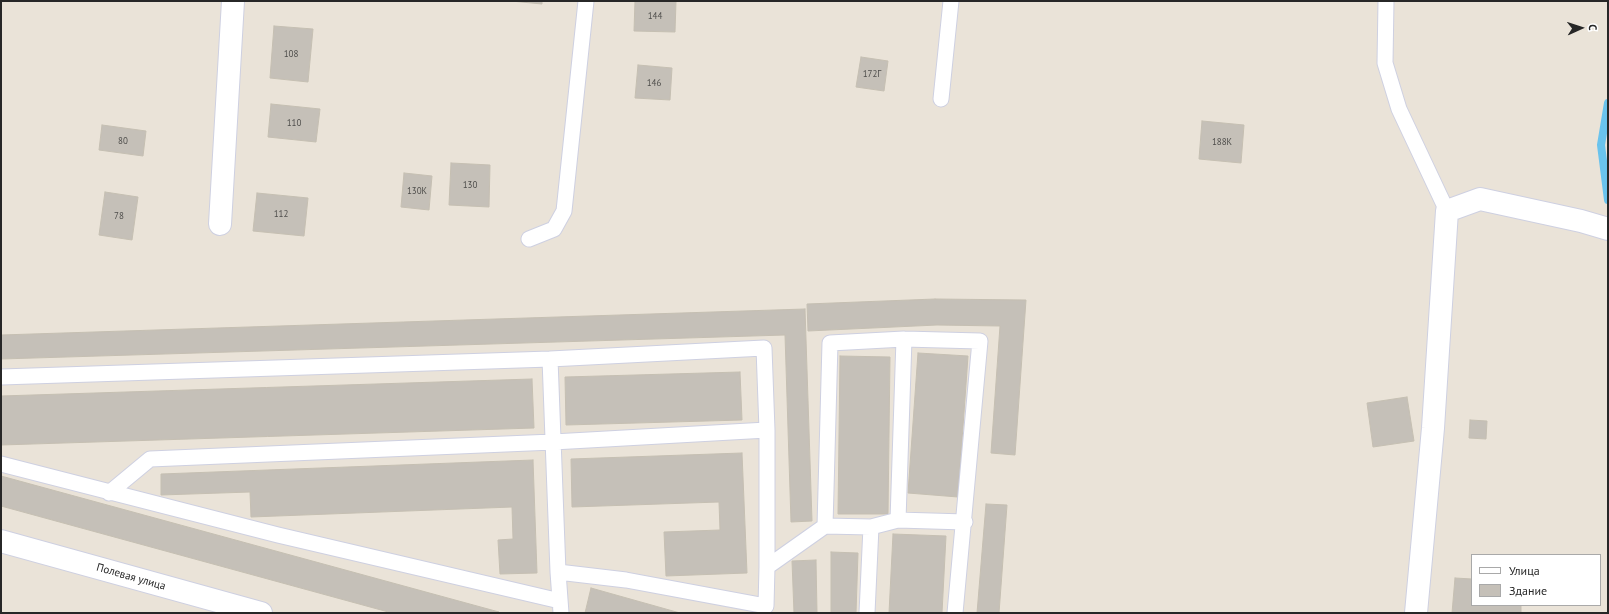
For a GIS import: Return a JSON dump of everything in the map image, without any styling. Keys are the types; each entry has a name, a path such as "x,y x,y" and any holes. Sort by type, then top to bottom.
{"street":[{"path":"220,224 233,1"},
{"path":"1416,613 1434,428 1447,211 1480,199 1582,221 1608,229"},
{"name":"Полевая улица","path":"1,540 261,613"}],"lane":[{"path":"529,239 554,229 564,211 586,1"},
{"path":"941,99 950,1"},
{"path":"1386,1 1385,63 1399,109 1447,211"},
{"path":"898,520 904,339"},
{"path":"825,526 830,343 904,339 980,341 956,613"},
{"path":"1,377 550,359 764,348 767,430 766,606 626,580 558,572"},
{"path":"1,464 109,493 561,607 558,572 550,359"},
{"path":"109,493 150,459 553,442 767,430"},
{"path":"767,567 825,526 871,527 898,520 965,522"},
{"path":"867,613 871,527"}],"building":[{"path":"511,1 542,1 542,4"},
{"path":"635,1 676,1 675,32 634,31"},
{"path":"274,26 313,29 308,82 270,78"},
{"path":"861,57 888,61 884,91 856,87"},
{"path":"638,65 672,68 670,100 635,98"},
{"path":"271,104 320,109 316,142 268,137"},
{"path":"1202,121 1244,125 1241,163 1199,159"},
{"path":"102,125 146,131 143,156 99,150"},
{"path":"451,163 490,165 489,207 449,205"},
{"path":"404,173 432,176 429,210 401,207"},
{"path":"105,192 138,197 132,240 99,235"},
{"path":"257,193 308,198 304,236 253,231"},
{"path":"935,299 1026,300 1015,455 991,453 1000,326 937,325 808,331 807,304"},
{"path":"805,309 812,521 791,522 785,335 1,359 1,335"},
{"path":"918,353 968,356 958,497 908,493"},
{"path":"840,356 890,357 888,514 838,514"},
{"path":"740,372 742,420 566,425 565,377"},
{"path":"532,379 534,428 1,445 1,396"},
{"path":"1407,397 1414,441 1373,447 1367,403"},
{"path":"1470,420 1487,421 1486,439 1469,438"},
{"path":"742,453 747,573 666,576 664,532 720,530 719,502 572,507 571,459"},
{"path":"533,460 537,573 500,574 498,540 513,539 512,507 251,517 250,492 161,495 161,474"},
{"path":"1,476 499,612 392,613 1,506"},
{"path":"986,504 1007,505 999,613 977,613"},
{"path":"893,534 946,536 942,613 889,613"},
{"path":"831,552 858,553 856,613 831,613"},
{"path":"816,560 817,613 794,613 792,561"},
{"path":"1455,578 1471,579 1471,606 1521,606 1521,613 1452,613"},
{"path":"591,588 680,613 585,613"}],"waterway":[{"path":"1608,103 1601,145 1608,200"}]}
